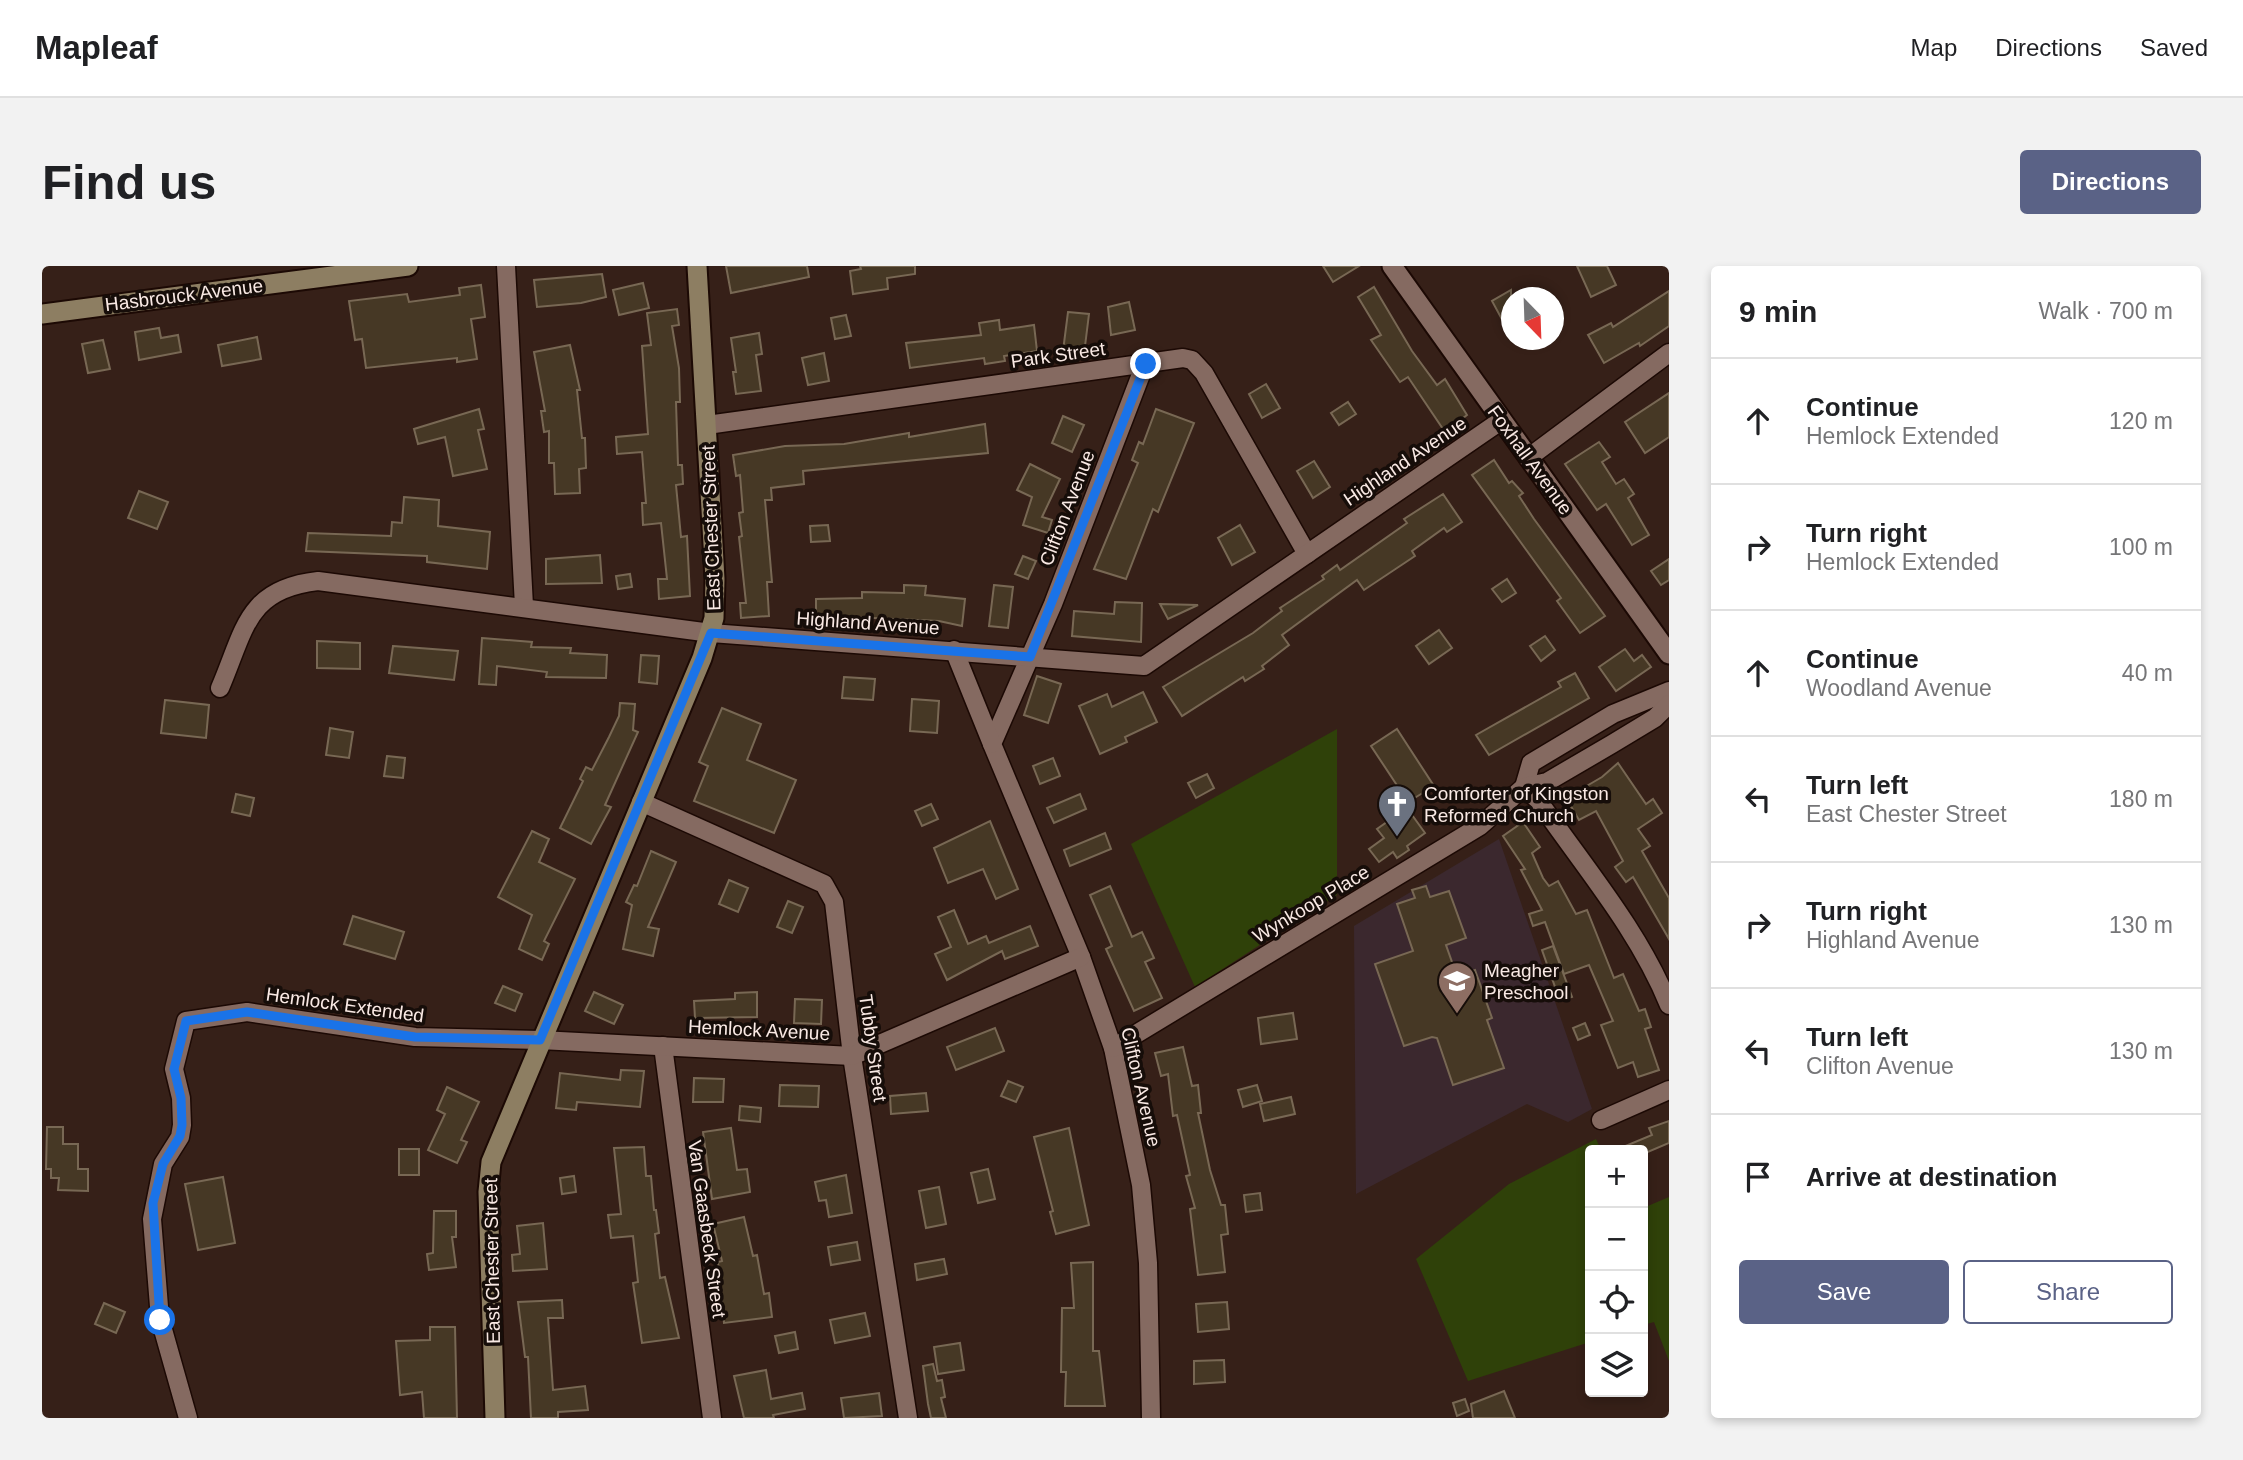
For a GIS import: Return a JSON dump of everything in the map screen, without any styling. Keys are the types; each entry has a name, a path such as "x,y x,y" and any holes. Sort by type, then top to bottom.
{"main road":[{"name":"Hasbrouck Avenue","path":"42,314 408,266"},
{"name":"East Chester Street","path":"495,1418 488,1192 491,1163 711,633 715,579 697,266"}],"street":[{"path":"506,266 524,606"},
{"name":"Foxhall Avenue","path":"1392,266 1669,654"},
{"path":"1528,458 1669,353"},
{"name":"Park Street","path":"707,425 1183,358 1192,360 1204,373 1307,554"},
{"name":"Clifton Avenue","path":"992,744 1030,657 1146,364"},
{"name":"Highland Avenue","path":"220,688 255,607 268,594 293,583 318,581 524,606 711,633 1144,666 1502,421"},
{"name":"Clifton Avenue","path":"954,650 1081,957 1113,1048 1141,1185 1149,1263 1151,1418"},
{"name":"Wynkoop Place","path":"1524,787 1531,763 1613,715 1669,691"},
{"name":"Wynkoop Place","path":"1113,1048 1480,825 1524,787 1547,782 1655,718 1669,704"},
{"path":"1524,787 1538,800 1621,916 1658,977 1669,1005"},
{"name":"Tubby Street","path":"640,802 824,884 834,902 852,1056 908,1418"},
{"name":"Hemlock Avenue","path":"447,1038 540,1040 852,1056 1081,957"},
{"name":"Hemlock Extended","path":"188,1418 160,1320 152,1219 163,1164 180,1136 182,1125 181,1098 174,1069 186,1021 247,1012 415,1037 447,1038"},
{"name":"Van Gaasbeck Street","path":"663,1046 712,1418"},
{"path":"1601,1120 1669,1090"}],"shaded area":[{"name":"Meagher Preschool","path":"1499,839 1592,1109 1568,1122 1527,1104 1356,1194 1354,926"}],"green space":[{"path":"1337,729 1337,895 1195,987 1131,844"},
{"path":"1596,1139 1599,1145 1585,1145 1585,1344 1468,1381 1416,1259 1509,1184"},
{"path":"1669,1197 1669,1361 1654,1322 1648,1324 1648,1206"}],"building":[{"path":"726,266 807,266 809,277 731,293"},
{"path":"860,266 915,266 915,274 887,278 888,289 853,294 850,271 861,269"},
{"path":"1323,266 1359,266 1333,282"},
{"path":"1577,266 1607,266 1616,285 1591,297"},
{"path":"602,274 606,297 581,303 537,307 534,280"},
{"path":"643,283 649,308 619,315 613,290"},
{"path":"481,285 485,317 471,319 477,359 457,362 457,358 366,368 362,339 355,340 349,301 407,294 409,302 460,295 459,288"},
{"path":"1374,287 1412,351 1437,385 1445,379 1467,415 1445,432 1408,377 1400,382 1371,340 1381,335 1358,297"},
{"path":"1669,291 1669,326 1640,346 1639,343 1604,363 1588,335 1611,323 1613,327"},
{"path":"1501,296 1501,318 1492,301"},
{"path":"1129,302 1135,330 1111,335 1108,307"},
{"path":"677,309 679,325 672,326 679,368 680,402 676,402 678,465 682,465 683,484 676,485 681,537 687,536 690,596 659,599 658,579 667,579 661,523 643,525 642,503 646,503 642,452 617,454 616,437 648,434 642,346 651,345 647,313"},
{"path":"1068,312 1089,314 1084,354 1063,351"},
{"path":"846,315 851,336 835,339 831,318"},
{"path":"999,320 1000,330 1034,325 1037,351 1004,356 1005,361 985,364 984,358 910,368 906,343 981,335 979,323"},
{"path":"159,328 161,338 178,335 181,352 139,360 135,332"},
{"path":"759,333 762,354 756,355 761,391 736,394 731,338"},
{"path":"257,337 261,359 222,366 218,345"},
{"path":"103,340 110,369 88,373 82,344"},
{"path":"570,345 580,390 577,390 582,438 585,438 586,468 579,469 580,493 555,494 554,463 549,463 549,431 544,432 541,411 545,411 534,352"},
{"path":"824,353 829,381 808,385 802,358"},
{"path":"1266,384 1280,408 1262,418 1249,394"},
{"path":"1669,393 1669,437 1645,453 1625,422"},
{"path":"1348,402 1356,414 1339,425 1331,413"},
{"path":"479,409 484,429 478,430 487,469 453,476 445,437 418,444 414,429"},
{"path":"1156,409 1194,423 1158,512 1153,509 1126,579 1094,569 1138,463 1132,460 1139,442 1143,444"},
{"path":"1063,416 1084,425 1072,452 1052,443"},
{"path":"985,424 988,453 803,471 804,484 771,488 772,500 765,500 772,582 767,582 769,616 741,618 740,603 746,603 739,537 742,536 739,513 743,512 740,475 736,476 733,455 785,446 844,444 909,433 909,437"},
{"path":"1599,442 1610,457 1602,462 1616,484 1624,479 1634,494 1628,498 1649,535 1632,545 1606,504 1597,510 1565,464"},
{"path":"1494,460 1509,483 1512,481 1523,493 1519,496 1534,519 1605,616 1580,633 1557,601 1561,598 1472,475"},
{"path":"1314,461 1330,487 1313,498 1297,471"},
{"path":"1030,464 1060,479 1042,517 1052,520 1048,533 1023,525 1032,497 1017,490"},
{"path":"139,491 168,502 157,529 128,518"},
{"path":"1443,494 1462,522 1447,532 1444,528 1412,551 1415,556 1364,590 1357,580 1282,635 1289,645 1262,666 1264,669 1245,681 1243,677 1182,716 1163,687 1253,633 1282,611 1280,608 1324,579 1322,576 1337,565 1340,570 1407,523 1404,519"},
{"path":"404,497 439,500 438,526 490,532 487,569 427,562 427,556 306,551 308,533 391,536 392,522 402,523"},
{"path":"828,525 830,541 811,542 810,526"},
{"path":"1240,525 1255,552 1232,565 1218,538"},
{"path":"600,555 602,583 546,584 546,559"},
{"path":"1023,556 1036,561 1028,579 1015,574"},
{"path":"1669,559 1669,580 1661,585 1651,571"},
{"path":"630,574 632,587 618,589 616,576"},
{"path":"1507,579 1516,593 1502,602 1492,589"},
{"path":"904,585 926,586 925,595 965,599 962,626 939,621 851,617 851,620 833,618 833,623 816,623 816,599 862,598 862,592 904,593"},
{"path":"994,585 1013,587 1008,628 989,626"},
{"path":"1115,602 1142,603 1141,642 1072,636 1074,611 1114,614"},
{"path":"1160,604 1198,605 1168,619"},
{"path":"1439,630 1452,648 1429,664 1416,646"},
{"path":"1545,636 1555,650 1541,661 1530,646"},
{"path":"482,638 532,642 531,647 571,648 570,653 607,655 606,678 546,677 547,672 497,666 496,685 479,684"},
{"path":"317,641 360,643 360,669 317,668"},
{"path":"393,646 458,651 454,680 389,673"},
{"path":"1625,649 1634,661 1642,655 1651,667 1616,691 1599,667"},
{"path":"641,655 659,656 657,684 639,682"},
{"path":"1575,673 1589,698 1489,755 1476,735 1561,687 1558,682"},
{"path":"1037,676 1061,684 1048,723 1024,715"},
{"path":"844,677 875,679 873,700 842,698"},
{"path":"1143,692 1157,722 1125,737 1127,742 1100,754 1079,706 1107,694 1112,707"},
{"path":"912,699 939,701 937,733 910,731"},
{"path":"165,700 209,705 206,738 161,733"},
{"path":"620,703 635,704 633,730 638,732 605,805 611,807 591,844 560,828 583,781 580,779 586,767 592,770 609,737 619,716"},
{"path":"722,708 761,724 747,760 796,780 774,833 694,801 708,766 699,762"},
{"path":"330,728 353,732 349,758 326,755"},
{"path":"1397,729 1434,786 1408,802 1371,746"},
{"path":"387,756 405,758 403,778 384,776"},
{"path":"1053,758 1060,776 1040,784 1033,766"},
{"path":"1618,763 1646,804 1653,799 1662,813 1638,829 1650,846 1642,851 1669,898 1669,939 1633,877 1626,882 1615,867 1623,861 1596,811 1579,820 1566,798 1602,777"},
{"path":"1207,774 1214,788 1196,798 1188,783"},
{"path":"236,794 254,798 250,816 232,812"},
{"path":"1080,794 1086,809 1054,823 1047,808"},
{"path":"931,804 938,819 922,826 915,811"},
{"name":"Comforter of Kingston Reformed Church","path":"1407,808 1425,833 1407,846 1409,850 1397,858 1393,852 1379,862 1369,849 1384,838 1377,829"},
{"path":"990,821 1018,889 996,899 983,869 948,883 934,848"},
{"path":"1523,822 1540,847 1532,853 1543,878 1549,886 1558,881 1576,914 1587,910 1614,978 1623,974 1639,1011 1645,1009 1651,1027 1645,1029 1659,1070 1638,1077 1633,1062 1618,1068 1601,1025 1613,1021 1589,965 1564,974 1545,922 1533,926 1529,914 1542,910 1521,870 1525,869 1503,836"},
{"path":"532,831 549,839 539,862 575,879 544,941 549,944 542,960 519,949 532,915 498,897"},
{"path":"1105,833 1111,849 1070,866 1064,850"},
{"path":"651,851 676,862 648,927 659,929 653,956 623,949 632,905 626,902 634,885 637,886"},
{"path":"729,880 748,888 738,912 719,904"},
{"path":"1110,886 1132,937 1142,932 1154,958 1145,962 1162,998 1134,1011 1106,949 1112,946 1090,895"},
{"path":"1426,886 1430,897 1449,891 1466,938 1446,945 1457,976 1475,970 1492,1018 1487,1020 1504,1068 1453,1085 1437,1038 1432,1037 1404,1046 1375,964 1413,951 1397,904 1415,898 1412,890"},
{"path":"788,901 803,907 792,933 777,927"},
{"path":"954,910 968,944 986,936 989,943 1030,926 1038,946 1005,959 1002,951 947,980 935,954 951,947 938,917"},
{"path":"353,916 404,932 395,959 344,944"},
{"path":"1553,946 1572,997 1560,1001 1542,950"},
{"path":"503,986 522,994 515,1011 495,1003"},
{"path":"594,992 623,1005 614,1024 585,1011"},
{"path":"757,992 757,1017 695,1018 694,1001 735,999 735,993"},
{"path":"795,999 822,1000 821,1024 794,1023"},
{"path":"1293,1013 1297,1039 1261,1044 1258,1018"},
{"path":"1585,1023 1590,1035 1578,1040 1573,1028"},
{"path":"995,1028 1004,1051 956,1070 947,1047"},
{"path":"1183,1047 1192,1086 1198,1085 1201,1113 1198,1113 1210,1170 1221,1205 1225,1205 1228,1234 1221,1235 1225,1272 1198,1275 1190,1209 1195,1208 1186,1176 1190,1175 1177,1115 1173,1116 1168,1074 1161,1076 1155,1053"},
{"path":"621,1070 644,1071 640,1107 577,1102 576,1110 556,1108 560,1073 620,1080"},
{"path":"694,1078 724,1079 723,1102 693,1102"},
{"path":"1008,1081 1023,1087 1016,1102 1001,1096"},
{"path":"780,1085 819,1086 818,1107 779,1106"},
{"path":"1257,1085 1262,1101 1243,1107 1238,1090"},
{"path":"447,1087 479,1102 461,1140 467,1142 457,1163 428,1150 445,1114 437,1110"},
{"path":"926,1093 928,1111 891,1114 890,1096"},
{"path":"1291,1097 1295,1114 1264,1121 1260,1104"},
{"path":"740,1106 761,1108 760,1122 739,1120"},
{"path":"1669,1121 1669,1143 1648,1152 1648,1145 1628,1145 1652,1135 1649,1128"},
{"path":"47,1127 63,1127 63,1144 78,1144 78,1169 88,1169 88,1191 58,1190 59,1178 51,1178 51,1169 46,1169"},
{"path":"731,1128 737,1170 747,1169 750,1192 712,1199 703,1132"},
{"path":"1069,1128 1089,1225 1056,1234 1050,1212 1053,1211 1034,1137"},
{"path":"644,1147 646,1176 651,1176 659,1233 655,1234 660,1278 665,1277 679,1338 642,1343 633,1283 638,1282 633,1236 611,1238 608,1215 621,1214 614,1148"},
{"path":"399,1149 419,1149 419,1175 399,1175"},
{"path":"988,1169 995,1199 978,1203 971,1173"},
{"path":"846,1175 852,1213 829,1217 826,1200 819,1201 815,1182"},
{"path":"574,1176 576,1192 562,1194 560,1178"},
{"path":"223,1177 235,1243 198,1250 185,1184"},
{"path":"939,1187 946,1224 926,1228 919,1191"},
{"path":"1260,1193 1262,1210 1246,1212 1244,1195"},
{"path":"434,1211 456,1211 456,1237 452,1237 456,1267 429,1270 427,1254 433,1253"},
{"path":"744,1217 753,1256 757,1255 764,1294 769,1293 772,1317 724,1323 718,1262 722,1261 713,1224"},
{"path":"543,1223 547,1269 513,1271 512,1255 520,1254 517,1226"},
{"path":"857,1242 860,1260 831,1265 828,1247"},
{"path":"944,1259 947,1274 917,1280 915,1264"},
{"path":"1093,1262 1093,1351 1099,1351 1105,1406 1065,1406 1066,1372 1061,1372 1062,1308 1074,1308 1071,1263"},
{"path":"562,1300 563,1318 548,1318 553,1390 585,1386 588,1410 558,1412 558,1418 531,1418 528,1357 525,1357 518,1302"},
{"path":"1227,1302 1229,1329 1198,1332 1196,1304"},
{"path":"104,1303 125,1312 116,1333 95,1324"},
{"path":"865,1313 870,1336 835,1343 830,1320"},
{"path":"430,1327 455,1327 457,1418 424,1418 422,1392 400,1395 396,1341 430,1340"},
{"path":"795,1332 798,1349 779,1353 775,1336"},
{"path":"960,1343 964,1370 938,1374 934,1347"},
{"path":"1224,1360 1225,1382 1194,1384 1194,1361"},
{"path":"933,1364 937,1381 942,1380 945,1397 941,1398 946,1418 931,1418 923,1366"},
{"path":"766,1370 771,1399 802,1393 805,1409 773,1415 774,1418 744,1418 734,1376"},
{"path":"1504,1391 1515,1418 1473,1418 1471,1404"},
{"path":"879,1393 882,1416 844,1418 841,1398"},
{"path":"1465,1399 1469,1411 1457,1416 1453,1403"}],"place":[{"name":"Comforter of Kingston Reformed Church","path":"1397,838"},
{"name":"Meagher Preschool","path":"1457,1015"}],"route":[{"path":"160,1320 153,1203 163,1164 180,1136 182,1125 181,1098 174,1069 186,1021 247,1012 415,1037 540,1040 711,633 1030,657 1146,364"}]}
